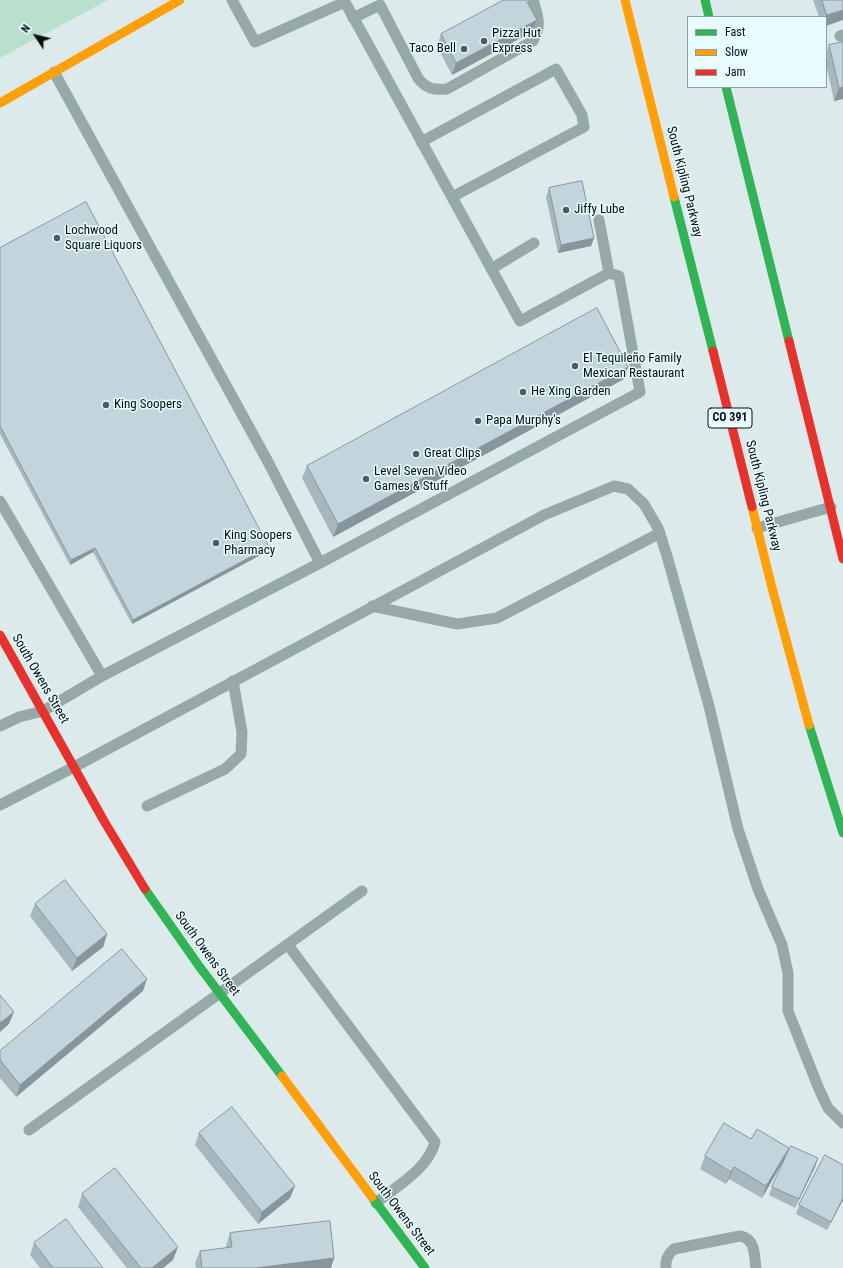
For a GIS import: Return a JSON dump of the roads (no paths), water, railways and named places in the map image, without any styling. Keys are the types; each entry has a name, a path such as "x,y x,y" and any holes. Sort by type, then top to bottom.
{"main road":[{"path":"0,103 180,0"},
{"name":"South Kipling Parkway","path":"625,0 757,528 808,717 843,833"},
{"path":"705,0 709,16"},
{"path":"726,88 843,559"},
{"name":"South Owens Street","path":"0,635 108,827 149,896 219,993 425,1268"}],"lane":[{"path":"0,726 19,717 44,711 102,676 320,563 640,392 619,276 609,273 520,321 344,2 255,42 232,0"},
{"path":"353,18 380,5 418,78 424,86 434,90 447,89 533,41 539,30 533,0"},
{"path":"421,142 556,69 582,115 584,127 452,197"},
{"path":"54,72 267,460 320,563"},
{"path":"599,220 609,273"},
{"path":"491,269 534,243"},
{"path":"0,805 74,767 544,515 614,486 628,489 644,504 658,528 668,556 709,706 738,829 758,889 782,946 788,974 788,1011 828,1108 843,1123"},
{"path":"0,501 102,676"},
{"path":"757,528 831,507"},
{"path":"372,606 456,624 497,618 660,533"},
{"path":"147,806 225,769 241,754 242,732 233,681"},
{"path":"29,1130 362,891"},
{"path":"288,945 434,1142 432,1152 417,1171 376,1203"},
{"path":"666,1268 666,1259 674,1249 740,1236 747,1239 754,1245 756,1268"}],"place":[{"name":"Pizza Hut Express","path":"484,41"},
{"name":"Taco Bell","path":"464,49"},
{"name":"Jiffy Lube","path":"566,210"},
{"name":"Lochwood Square Liquors","path":"57,238"},
{"name":"El Tequileño Family Mexican Restaurant","path":"575,366"},
{"name":"He Xing Garden","path":"523,392"},
{"name":"King Soopers","path":"106,405"},
{"name":"Papa Murphy's","path":"478,421"},
{"name":"Great Clips","path":"416,454"},
{"name":"Level Seven Video Games & Stuff","path":"366,479"},
{"name":"King Soopers Pharmacy","path":"216,543"}]}
